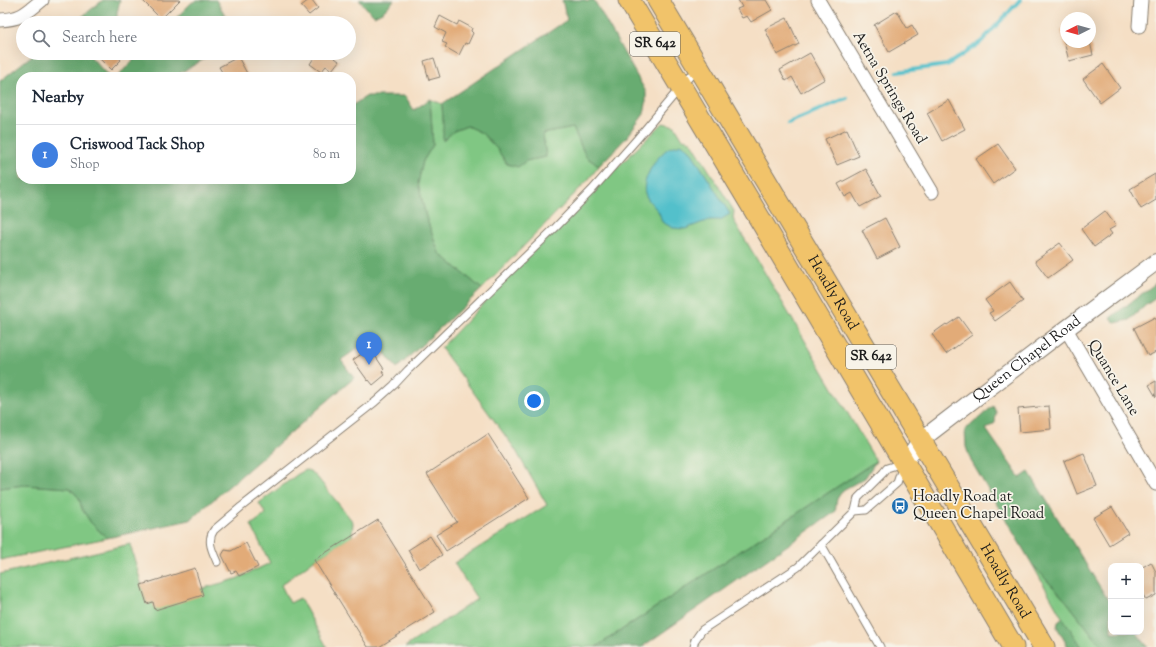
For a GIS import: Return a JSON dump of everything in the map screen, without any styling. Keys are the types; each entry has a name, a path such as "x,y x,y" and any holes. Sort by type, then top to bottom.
{"main road":[{"name":"Hoadly Road","path":"629,0 1013,647"},
{"name":"Hoadly Road","path":"658,0 1044,647"}],"street":[{"name":"Aetna Springs Road","path":"818,0 932,192"},
{"path":"1139,26 1141,0"},
{"path":"23,16 40,1"},
{"path":"0,20 16,18"},
{"name":"Queen Chapel Road","path":"904,463 921,440 1156,262"},
{"name":"Quance Lane","path":"1066,329 1156,484"}],"lane":[{"path":"217,562 210,543 211,534 214,530 241,507 375,402 394,385 592,190 698,67"},
{"path":"855,511 866,510 897,483 904,463"},
{"path":"693,647 695,640 702,630 798,567 855,511 858,498 887,468 904,463"},
{"path":"821,544 880,647"}],"green space":[{"path":"103,0 120,0 117,16 83,16"},
{"path":"197,0 216,0 226,16 178,16 191,3"},
{"path":"359,0 394,0 384,11 374,16"},
{"path":"562,0 585,0 587,2 594,0 646,92 644,114 627,137 599,166 586,157 573,128 543,134 546,157 526,161 518,167 507,164 497,149 482,133 467,126 454,131 443,141 442,104 567,20"},
{"path":"26,60 94,60 104,72 16,72 16,184 356,184 356,103 367,96 405,96 414,110 430,99 433,145 423,161 418,183 426,217 439,253 482,289 397,368 372,338 341,360 354,378 190,520 107,538 91,523 82,509 79,498 70,488 24,485 0,488 0,81"},
{"path":"133,60 203,60 182,72 122,72"},
{"path":"430,99 442,104 443,120 454,131 467,126 482,133 497,149 507,164 546,157 543,134 573,128 586,157 599,166 588,180 482,289 439,253 426,217 418,183 423,161 433,145"},
{"path":"663,123 675,126 683,139 691,141 734,211 733,219 876,461 596,647 405,647 477,599 454,563 547,505 515,449 441,348 543,240"},
{"path":"1156,283 1156,298 1129,320 1115,323 1110,318"},
{"path":"993,406 996,412 995,423 986,429 1020,478 1029,472 1108,598 1108,635 1138,635 1148,647 1102,647 1067,602 1032,564 971,461 966,447 965,430"},
{"path":"876,461 865,478 843,490 837,499 835,512 642,647 596,647"},
{"path":"306,470 310,471 317,477 353,522 352,537 314,560 281,585 290,603 300,598 327,647 0,647 0,574 130,544 147,604 236,579 270,563 251,525 266,514 259,503 298,474"},
{"path":"24,485 70,488 79,498 82,509 91,523 107,538 0,560 0,488"},
{"path":"1032,564 1067,602 1102,647 1082,647 1068,628"},
{"path":"1063,618 1082,647 1068,647 1057,627 1058,622"}],"water":[{"path":"681,144 690,150 730,214 720,220 709,220 685,229 673,228 662,222 658,211 646,196 644,188 645,181 651,168 664,151"}],"building":[{"path":"142,0 180,0 164,16 158,16"},
{"path":"309,0 312,0 318,8 309,15 301,6"},
{"path":"738,0 766,0 772,10 751,22 747,16 742,18 737,9 742,7"},
{"path":"897,11 907,28 912,25 918,35 889,52 874,25"},
{"path":"440,16 457,25 459,21 472,28 471,31 473,33 468,44 465,43 459,55 445,47 447,44 442,42 446,33 435,27"},
{"path":"787,18 799,44 777,55 765,29"},
{"path":"1066,48 1091,48 1093,55 1069,61"},
{"path":"810,53 825,79 801,93 792,77 786,81 780,70"},
{"path":"434,58 440,77 429,80 424,61"},
{"path":"101,60 121,60 111,70"},
{"path":"232,60 240,60 246,72 222,72 219,67"},
{"path":"313,60 339,61 332,70 326,66 321,72 310,64"},
{"path":"1103,64 1120,88 1100,103 1083,79"},
{"path":"949,100 965,129 942,141 927,113"},
{"path":"847,129 859,156 837,165 825,139"},
{"path":"998,144 1015,168 993,184 976,159"},
{"path":"866,169 881,196 860,207 852,193 845,197 838,184"},
{"path":"1155,174 1156,200 1141,209 1130,189"},
{"path":"1105,211 1116,226 1109,230 1112,234 1094,247 1081,229"},
{"path":"885,218 900,247 877,259 862,230"},
{"path":"1060,243 1073,260 1048,278 1035,261"},
{"path":"1010,282 1023,301 995,321 989,313 993,311 985,300"},
{"path":"959,317 972,335 946,354 932,334"},
{"path":"1155,317 1156,352 1148,356 1134,328"},
{"path":"370,348 384,369 382,371 385,375 373,385 369,380 368,381 353,360"},
{"path":"1156,381 1156,397 1149,385"},
{"path":"1049,406 1051,429 1020,432 1018,409"},
{"path":"488,434 529,498 446,551 436,535 457,522 427,474"},
{"path":"1084,453 1097,486 1077,494 1064,461"},
{"path":"1112,507 1128,533 1109,545 1093,518"},
{"path":"378,520 435,612 379,647 368,647 314,560"},
{"path":"430,536 442,555 419,569 408,550"},
{"path":"246,543 258,567 239,576 236,571 231,573 222,555 225,550 231,551"},
{"path":"1151,562 1156,572 1156,595 1146,600 1144,596 1144,566"},
{"path":"195,568 203,595 155,610 153,602 147,604 141,585"}],"waterway":[{"path":"897,72 947,65 981,42 1020,0"},
{"path":"788,123 847,98"}],"place":[{"name":"Criswood Tack Shop","path":"369,365"},
{"name":"Hoadly Road at Queen Chapel Road","path":"900,506"}]}
